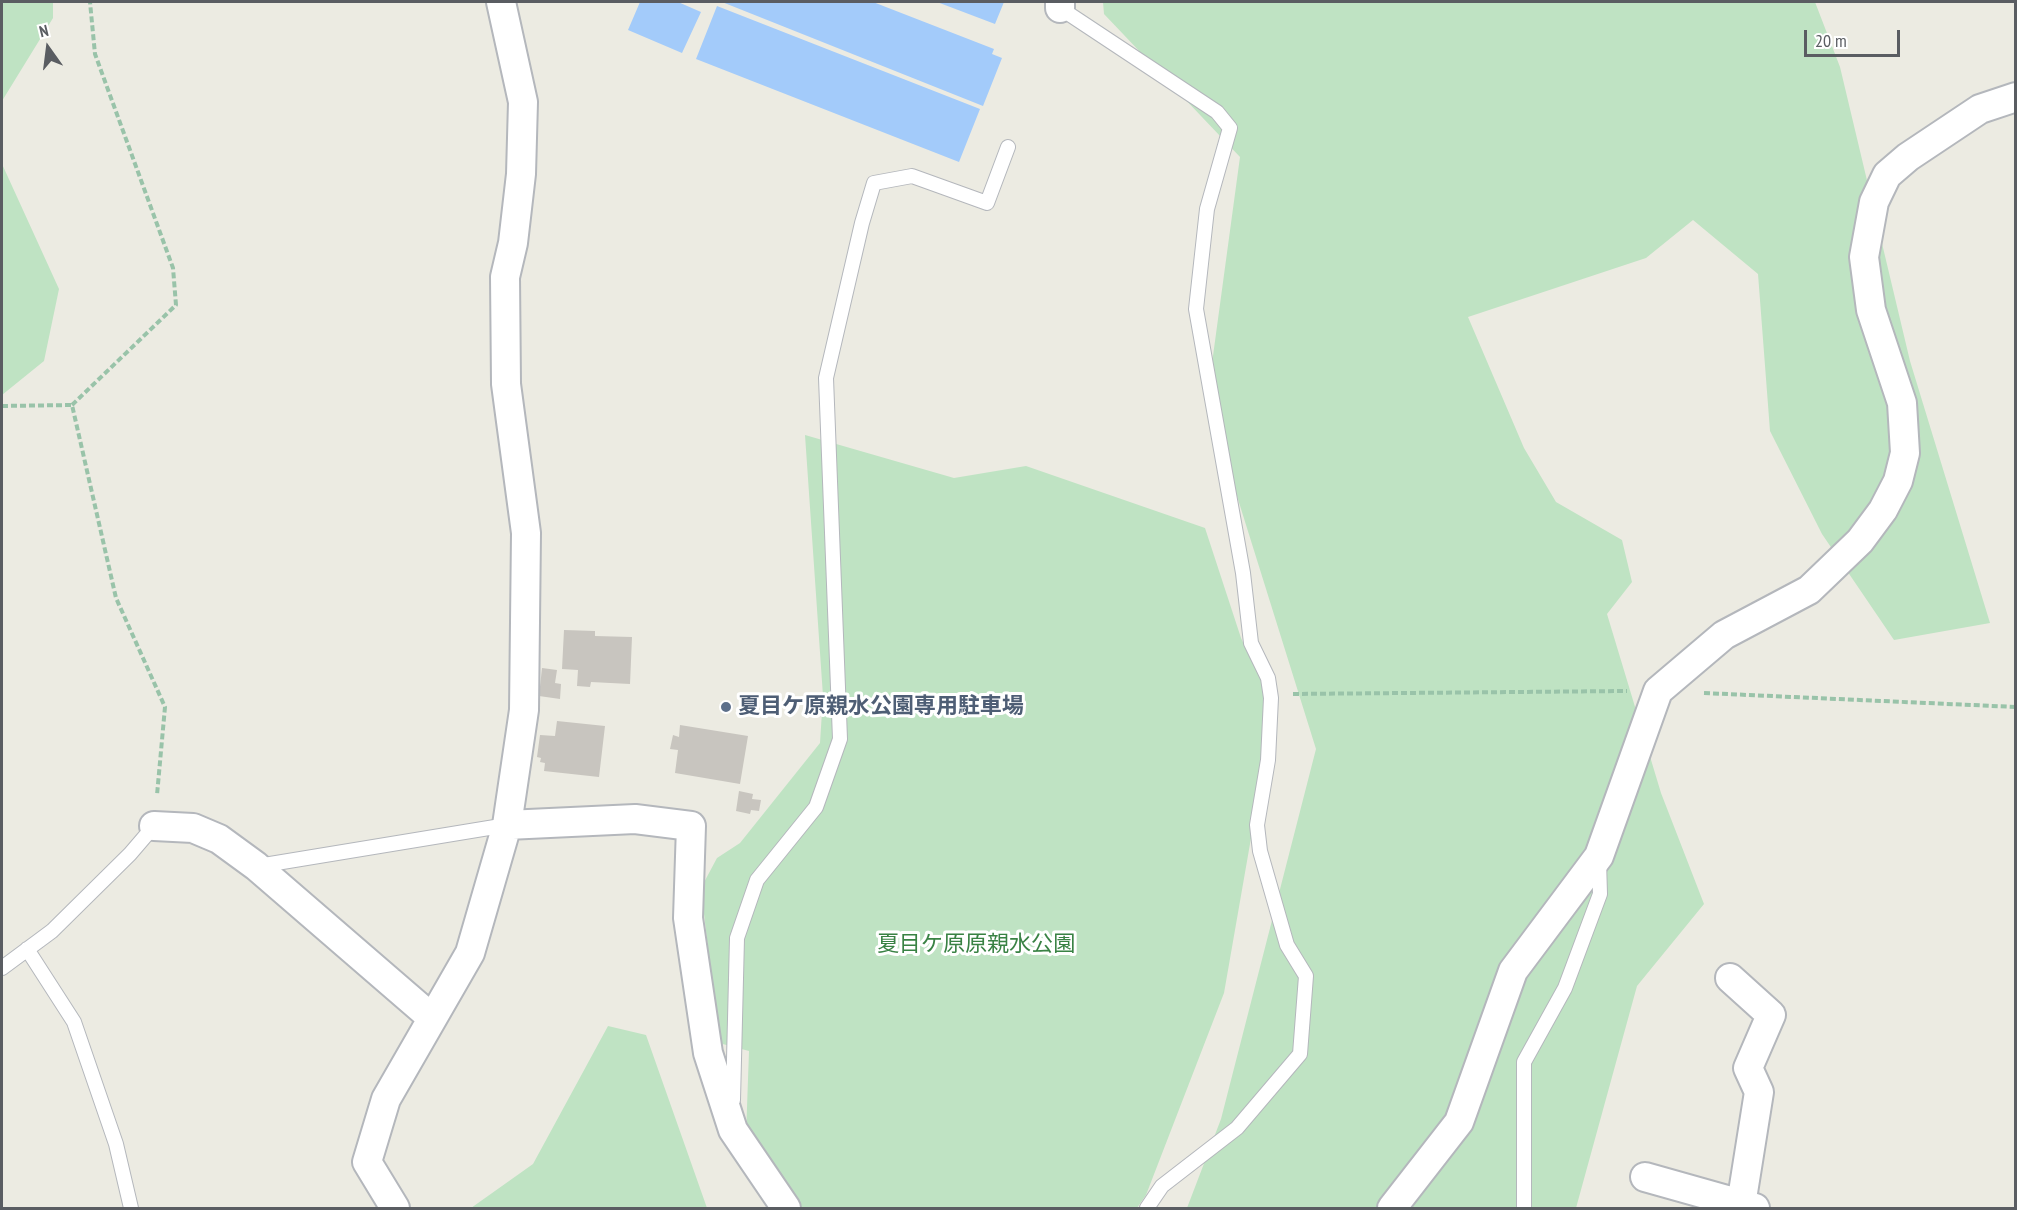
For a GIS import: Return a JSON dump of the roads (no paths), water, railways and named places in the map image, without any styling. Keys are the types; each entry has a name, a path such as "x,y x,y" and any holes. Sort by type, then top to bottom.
{"street":[{"path":"395,1209 367,1162 386,1099 470,953 507,825 524,710 526,532 506,384 505,277 513,243 521,174 523,102 501,2"},
{"path":"1392,1209 1460,1122 1513,971 1599,856 1658,690 1724,635 1809,590 1860,541 1883,510 1898,481 1905,453 1902,403 1870,310 1864,257 1874,202 1887,175 1908,157 1980,109 2016,97"},
{"path":"507,825 634,819 691,826 688,918 708,1053 733,1130 786,1209"},
{"path":"154,826 193,828 219,838 256,866 432,1018"},
{"path":"1645,1177 1745,1207 1759,1092 1748,1068 1771,1016 1730,978"}],"lane":[{"path":"1060,5 1217,112 1230,128 1207,209 1196,309 1243,573 1251,643 1268,678 1271,698 1268,760 1257,825 1260,851 1287,945 1306,976 1300,1054 1238,1128 1162,1186 1147,1209"},
{"path":"733,1130 732,1045 737,938 757,880 816,807 840,739 826,378 862,223 874,183 893,179 912,176 987,203 1008,147"},
{"path":"256,866 507,825"},
{"path":"2,968 52,931 130,854 154,826"},
{"path":"1524,1209 1524,1062 1565,988 1600,894 1599,856"},
{"path":"27,949 74,1022 116,1144 131,1209"}],"water":[{"path":"640,2 678,2 701,12 682,53 628,30"},
{"path":"722,2 873,2 994,49 992,54 1002,58 983,106"},
{"path":"937,2 1004,2 995,24"},
{"path":"717,6 980,109 959,162 696,59"}],"place":[{"name":"夏目ケ原親水公園専用駐車場","path":"726,707"}],"park label":[{"name":"夏目ケ原原親水公園","path":"976,945"}]}
